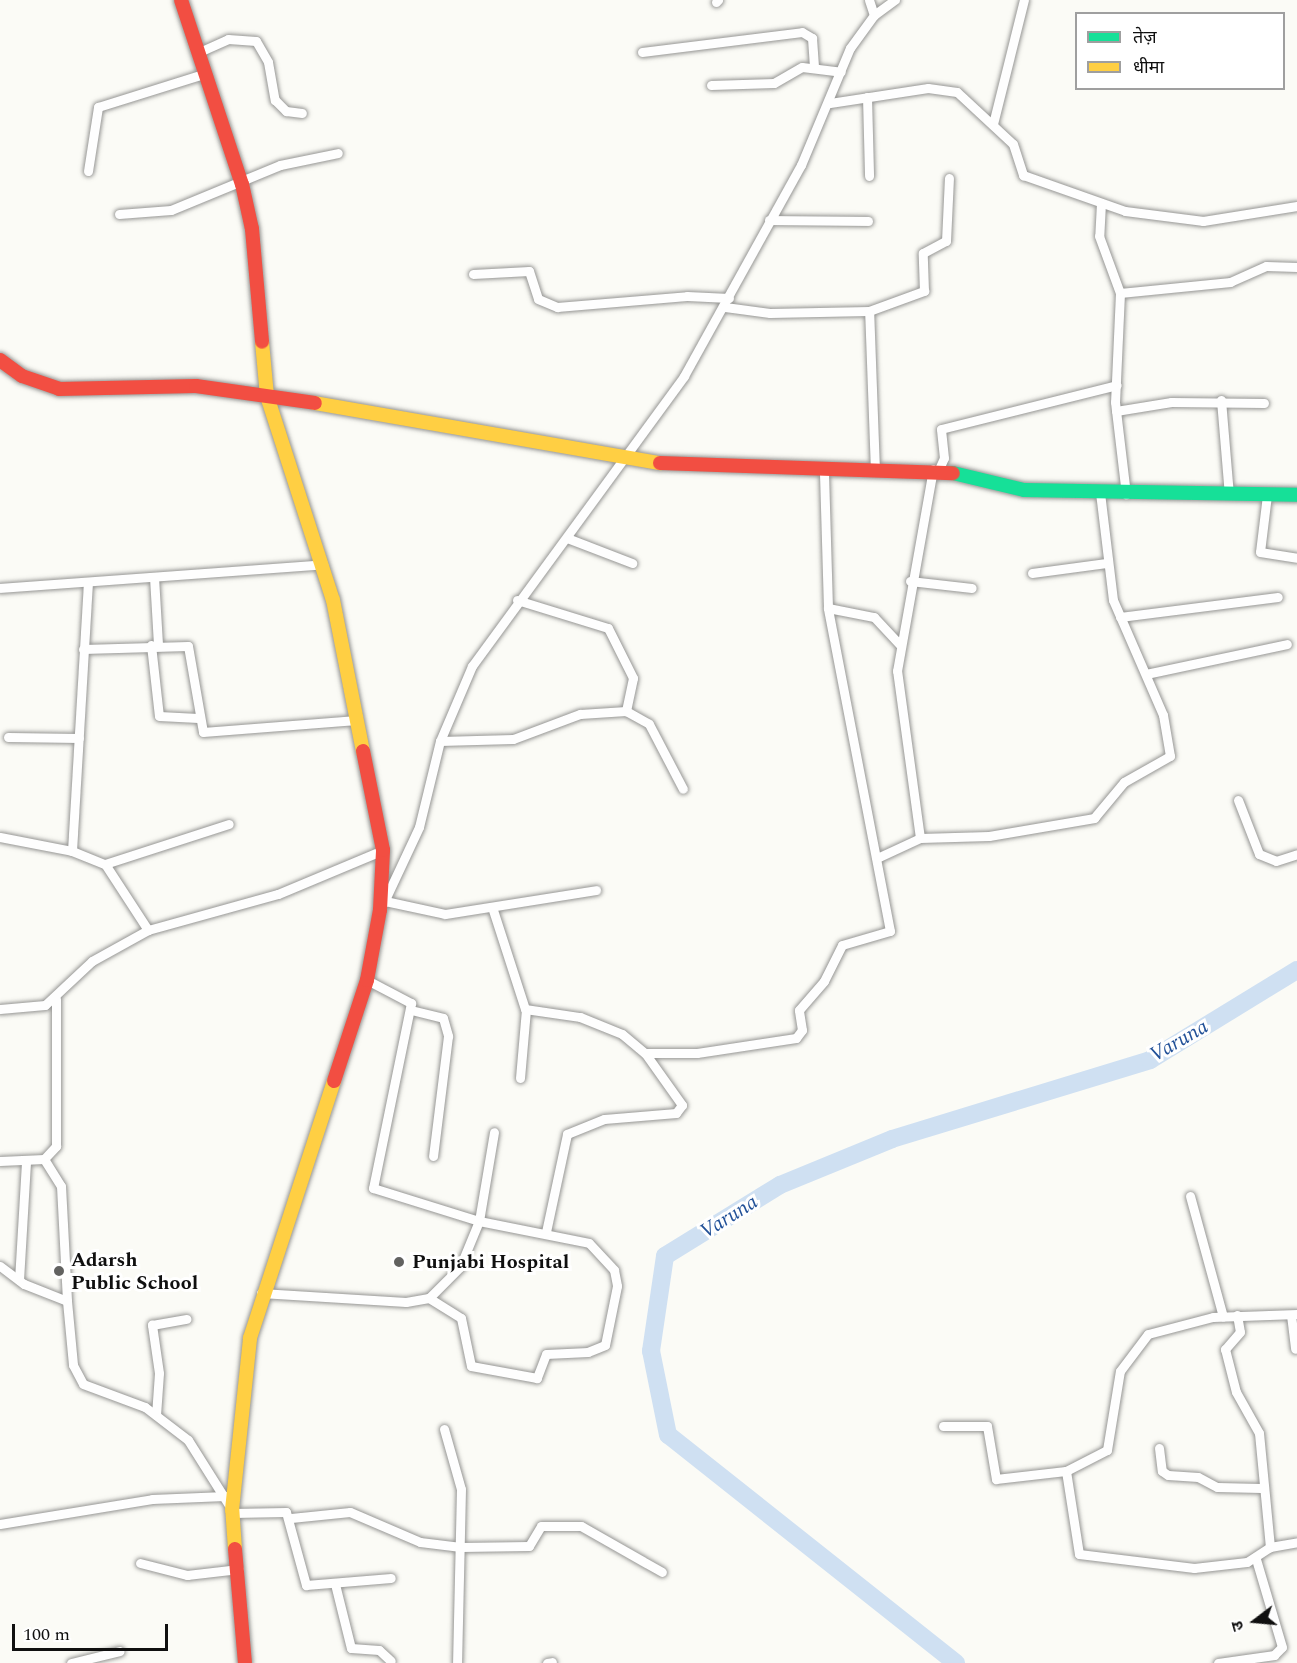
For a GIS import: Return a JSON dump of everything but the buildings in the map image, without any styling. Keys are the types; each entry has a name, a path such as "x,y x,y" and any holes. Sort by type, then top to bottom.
{"street":[{"path":"181,0 203,74 242,184 252,229 267,396 323,564 383,850 382,905 367,980 310,1161 261,1293 242,1387 232,1511 239,1569 245,1663"},
{"path":"869,0 874,15"},
{"path":"382,905 419,827 440,741 472,666 517,600 628,456 724,307 830,103 842,72 874,15 895,0"},
{"path":"993,124 1024,0"},
{"path":"642,52 802,32 812,38 814,67"},
{"path":"197,53 228,39 256,41 268,62 274,100 286,111 302,113"},
{"path":"711,85 774,83 793,69 814,67 842,72"},
{"path":"88,171 98,107 203,74"},
{"path":"830,103 943,87 969,100 1013,144 1023,175 1101,203 1203,221 1297,206"},
{"path":"867,97 869,176"},
{"path":"119,214 150,216 242,184 280,165 338,153"},
{"path":"724,307 770,313 869,311 924,291 923,252 946,241 949,178"},
{"path":"1101,203 1099,236 1120,293 1116,411 1126,494"},
{"path":"769,220 868,221"},
{"path":"1120,293 1230,282 1266,266 1297,267"},
{"path":"472,274 529,271 538,299 557,307 687,296 729,298"},
{"path":"869,311 875,471"},
{"path":"0,360 22,376 59,389 162,385 267,396 721,471 824,472 936,469 1024,490 1126,494 1297,495"},
{"path":"920,838 897,682 910,581 936,469 944,458 941,429 1117,385"},
{"path":"1116,411 1221,400 1264,403"},
{"path":"1221,400 1229,495"},
{"path":"645,1053 697,1053 799,1036 799,1010 824,981 842,945 890,931 878,858 828,609 824,472"},
{"path":"878,858 920,838 989,836 1094,818 1124,782 1170,756 1168,731 1146,674 1120,617 1106,563 1100,493"},
{"path":"1267,495 1260,552 1297,558"},
{"path":"567,538 632,563"},
{"path":"1032,573 1106,563"},
{"path":"0,588 323,564"},
{"path":"154,577 159,716 198,718"},
{"path":"910,581 972,588"},
{"path":"72,851 88,582"},
{"path":"1120,617 1278,597"},
{"path":"517,600 608,628 633,678 626,711"},
{"path":"828,609 874,617 900,645"},
{"path":"1146,674 1287,644"},
{"path":"83,649 155,645 188,646 198,718 208,733 357,720"},
{"path":"440,741 513,739 580,714 626,711 649,724 683,789"},
{"path":"8,736 79,738"},
{"path":"1238,800 1259,854 1276,861 1297,854"},
{"path":"105,864 229,824"},
{"path":"0,837 72,851 105,864 148,930"},
{"path":"0,1010 32,1009 56,999 92,961 148,930 278,894 383,850"},
{"path":"382,905 423,913 493,910 596,890"},
{"path":"493,910 509,972 526,1010 520,1078"},
{"path":"367,980 409,998 411,1010 371,1186 479,1221 546,1232 589,1243 614,1270 612,1326 598,1350 546,1354 537,1378 471,1366 461,1318 429,1298"},
{"path":"0,1161 26,1162 44,1159 56,1146 56,999"},
{"path":"411,1010 443,1018 448,1036 433,1156"},
{"path":"526,1010 597,1022 645,1053 681,1098 681,1109 648,1118 604,1119 567,1134 546,1232"},
{"path":"261,1293 406,1302 429,1298 460,1267 479,1221 494,1132"},
{"path":"44,1159 61,1186 73,1365 83,1384 156,1415 188,1440 225,1496 232,1511"},
{"path":"19,1280 26,1162"},
{"path":"1190,1196 1222,1317"},
{"path":"0,1266 19,1280 67,1301"},
{"path":"942,1426 987,1426 996,1479 1066,1470 1107,1450 1120,1371 1142,1339 1179,1322 1237,1316 1294,1315 1295,1349"},
{"path":"1237,1316 1240,1332 1225,1349 1236,1392 1258,1427 1261,1488 1270,1547"},
{"path":"156,1415 159,1373 152,1324 186,1319"},
{"path":"444,1429 459,1476 457,1663"},
{"path":"1159,1448 1162,1471 1168,1475 1198,1477 1217,1487 1261,1488"},
{"path":"1066,1470 1079,1554 1194,1568 1256,1559 1270,1547 1297,1542"},
{"path":"0,1524 163,1497 225,1496"},
{"path":"232,1511 280,1510 291,1518 350,1512 420,1542 460,1547 529,1546 541,1526 581,1526 662,1572"},
{"path":"291,1518 303,1582 335,1584 391,1578"},
{"path":"1218,1663 1274,1655 1282,1647 1256,1559"},
{"path":"140,1563 187,1575 239,1569"},
{"path":"335,1584 351,1648 379,1650 391,1661"},
{"path":"71,1663 120,1651"}],"waterway":[{"name":"Varuna","path":"956,1663 668,1435 651,1351 665,1256 780,1185 892,1139 1150,1060 1297,970"}],"traffic: fast":[{"path":"953,473 1024,490 1297,495"}],"traffic: slow":[{"path":"262,342 267,396 333,600 363,751"},
{"path":"315,403 660,463"},
{"path":"235,1549 232,1510 250,1338 334,1081"}],"traffic: jam":[{"path":"181,0 242,184 252,229 262,342"},
{"path":"0,360 22,376 59,389 196,386 315,403"},
{"path":"660,463 953,473"},
{"path":"334,1081 367,980 380,910 383,850 363,751"},
{"path":"235,1549 245,1663"}],"place":[{"name":"Punjabi Hospital","path":"399,1262"},
{"name":"Adarsh Public School","path":"59,1271"}]}
